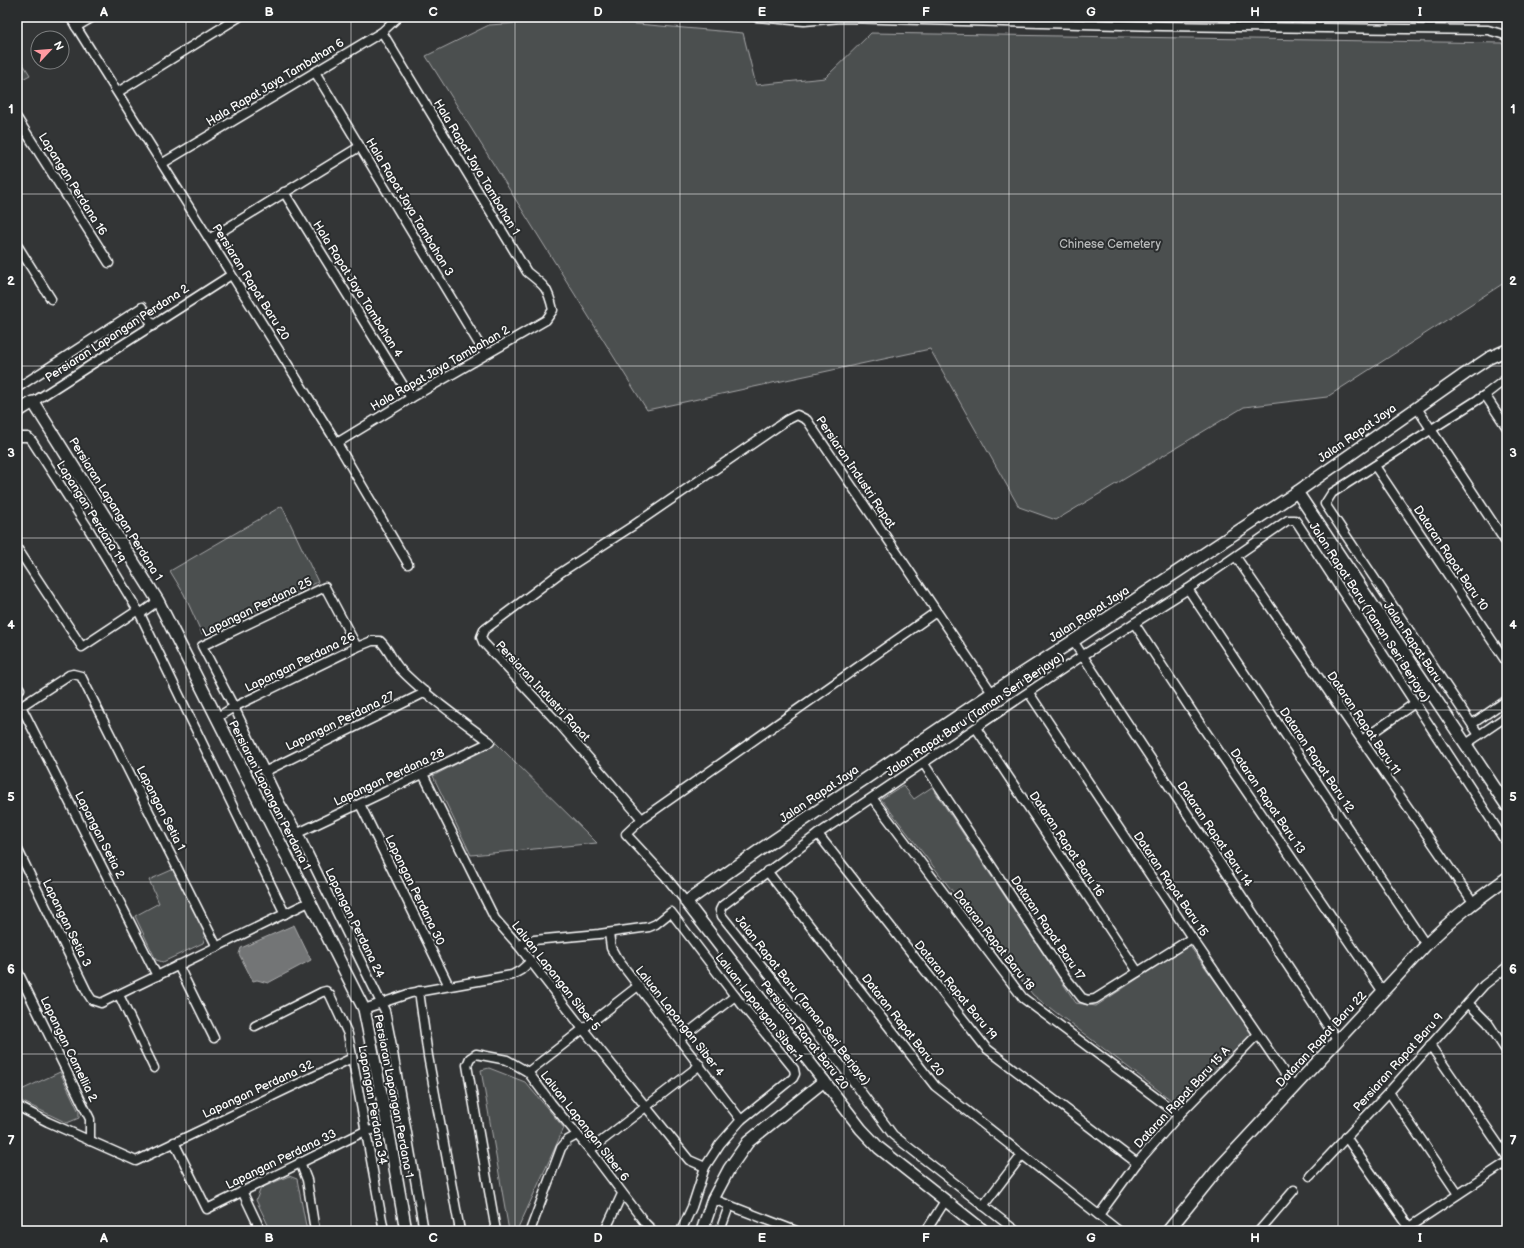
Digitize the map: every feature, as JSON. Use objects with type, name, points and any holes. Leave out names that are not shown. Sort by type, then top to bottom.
[{"type":"street","name":"Persiaran Rapat Baru 20","points":[[70,17],[337,443],[408,564]]},
{"type":"street","points":[[76,27],[93,17]]},
{"type":"street","points":[[118,92],[239,17]]},
{"type":"street","name":"Hala Rapat Jaya Tambahan 6","points":[[162,163],[382,32],[398,17]]},
{"type":"street","points":[[756,17],[804,21],[842,18],[1162,26],[1488,30],[1507,37]]},
{"type":"street","name":"Hala Rapat Jaya Tambahan 1","points":[[382,32],[527,272],[544,285],[550,296],[553,310]]},
{"type":"street","name":"Hala Rapat Jaya Tambahan 3","points":[[315,72],[485,354]]},
{"type":"street","name":"Lapangan Perdana 16","points":[[17,118],[109,263]]},
{"type":"street","points":[[209,239],[359,146]]},
{"type":"street","name":"Hala Rapat Jaya Tambahan 4","points":[[284,192],[412,398]]},
{"type":"street","points":[[17,245],[51,299]]},
{"type":"street","name":"Persiaran Lapangan Perdana 2","points":[[17,412],[232,275]]},
{"type":"street","points":[[17,388],[142,307],[153,326]]},
{"type":"street","name":"Hala Rapat Jaya Tambahan 2","points":[[337,443],[485,354],[546,320],[553,310]]},
{"type":"street","name":"Jalan Rapat Jaya","points":[[686,902],[764,847],[992,693],[1297,492],[1471,370],[1489,358],[1507,350]]},
{"type":"street","points":[[1375,466],[1485,395],[1507,378]]},
{"type":"street","points":[[1485,395],[1507,428]]},
{"type":"street","name":"Persiaran Lapangan Perdana 1","points":[[33,402],[158,602],[364,1009],[388,1128],[406,1231]]},
{"type":"street","points":[[1418,408],[1507,544]]},
{"type":"street","name":"Persiaran Industri Rapat","points":[[642,819],[560,725],[483,642],[481,637],[484,630],[560,572],[632,527],[797,415],[807,420],[992,693]]},
{"type":"street","name":"Lapangan Perdana 19","points":[[17,437],[28,437],[32,440],[139,612],[285,914]]},
{"type":"street","name":"Jalan Rapat Baru","points":[[1375,466],[1332,493],[1325,504],[1478,735]]},
{"type":"street","name":"Dataran Rapat Baru 10","points":[[1375,466],[1507,663]]},
{"type":"street","name":"Jalan Rapat Baru","points":[[1297,492],[1507,806]]},
{"type":"street","name":"Jalan Rapat Baru (Taman Seri Berjaya)","points":[[1016,1231],[893,1134],[841,1065],[722,916],[720,910],[722,906],[818,834],[873,799],[1082,656],[1236,557],[1288,520],[1295,520],[1507,844]]},
{"type":"street","points":[[17,548],[82,647],[158,602]]},
{"type":"street","name":"Dataran Rapat Baru 11","points":[[1236,557],[1473,902]]},
{"type":"street","name":"Lapangan Perdana 25","points":[[202,646],[325,587],[357,647]]},
{"type":"street","name":"Dataran Rapat Baru 12","points":[[1188,589],[1426,945]]},
{"type":"street","points":[[642,819],[936,612]]},
{"type":"street","name":"Dataran Rapat Baru 13","points":[[1134,623],[1197,719],[1383,992]]},
{"type":"street","name":"Lapangan Perdana 26","points":[[216,718],[234,707],[372,641],[380,641],[399,667],[426,692]]},
{"type":"street","name":"Dataran Rapat Baru 14","points":[[1073,641],[1337,1040]]},
{"type":"street","name":"Lapangan Perdana 24","points":[[202,646],[234,707],[264,772],[298,834],[385,1011],[424,1231]]},
{"type":"street","name":"Lapangan Setia 1","points":[[19,707],[73,674],[81,676],[217,946]]},
{"type":"street","name":"Lapangan Perdana 28","points":[[298,834],[490,742],[426,692]]},
{"type":"street","name":"Lapangan Perdana 27","points":[[264,772],[426,692]]},
{"type":"street","name":"Dataran Rapat Baru 15","points":[[1029,693],[1257,1035],[1294,1087]]},
{"type":"street","points":[[1472,724],[1507,700]]},
{"type":"street","points":[[1362,740],[1415,703]]},
{"type":"street","name":"Lapangan Setia 2","points":[[19,707],[157,976]]},
{"type":"street","points":[[1466,744],[1507,716]]},
{"type":"street","name":"Dataran Rapat Baru 16","points":[[976,728],[1138,972]]},
{"type":"street","name":"Dataran Rapat Baru 17","points":[[924,764],[1063,974],[1082,998],[1088,1000],[1095,999],[1192,938]]},
{"type":"street","name":"Laluan Lapangan Siber 5","points":[[423,774],[495,919],[518,945],[688,1160],[705,1167]]},
{"type":"street","name":"Dataran Rapat Baru 18","points":[[873,799],[1023,998],[1179,1115]]},
{"type":"street","name":"Lapangan Perdana 30","points":[[360,804],[449,986]]},
{"type":"street","name":"Persiaran Rapat Baru 20","points":[[642,819],[626,834],[665,876],[686,902],[861,1129],[879,1148],[984,1231]]},
{"type":"street","name":"Dataran Rapat Baru 19","points":[[818,834],[986,1048],[1137,1163]]},
{"type":"street","name":"Lapangan Setia 3","points":[[17,848],[92,1000],[101,1003],[119,995]]},
{"type":"street","name":"Dataran Rapat Baru 20","points":[[767,871],[935,1086],[1119,1231]]},
{"type":"street","name":"Dataran Rapat Baru 22","points":[[1168,1231],[1218,1169],[1446,924],[1473,902],[1507,878]]},
{"type":"street","points":[[154,1068],[119,995],[309,902]]},
{"type":"street","name":"Laluan Lapangan Siber 1","points":[[609,933],[649,927],[656,924],[671,912],[735,996],[794,1069],[795,1074],[793,1078],[741,1120],[720,1144],[705,1167],[692,1207],[681,1231]]},
{"type":"street","points":[[518,945],[534,940],[609,933]]},
{"type":"street","name":"Laluan Lapangan Siber 4","points":[[609,933],[611,948],[616,957],[741,1120]]},
{"type":"street","points":[[364,1009],[419,991],[512,975],[521,970],[530,962]]},
{"type":"street","points":[[178,965],[214,1038]]},
{"type":"street","name":"Persiaran Rapat Baru 9","points":[[1310,1176],[1389,1092],[1484,985],[1507,967]]},
{"type":"street","name":"Lapangan Camellia 2","points":[[17,970],[90,1118],[90,1141]]},
{"type":"street","points":[[528,1072],[638,986]]},
{"type":"street","name":"Lapangan Perdana 34","points":[[255,1026],[322,992],[326,991],[330,995],[348,1034],[384,1231]]},
{"type":"street","points":[[419,991],[428,1056],[460,1231]]},
{"type":"street","points":[[680,1039],[735,996]]},
{"type":"street","points":[[1468,1003],[1488,1023],[1507,1052]]},
{"type":"street","name":"Dataran Rapat Baru 15 A","points":[[1099,1215],[1137,1163],[1179,1115],[1257,1035]]},
{"type":"street","points":[[1430,1045],[1507,1157]]},
{"type":"street","name":"Laluan Lapangan Siber 6","points":[[496,1231],[467,1065],[470,1058],[476,1054],[507,1060],[528,1072],[576,1135],[590,1150],[622,1194],[653,1231]]},
{"type":"street","name":"Lapangan Perdana 32","points":[[90,1141],[136,1161],[352,1058]]},
{"type":"street","points":[[590,1150],[700,1065]]},
{"type":"street","points":[[702,1231],[713,1199],[729,1170],[748,1142],[824,1081]]},
{"type":"street","points":[[1389,1092],[1458,1194]]},
{"type":"street","points":[[17,1106],[90,1141]]},
{"type":"street","name":"Lapangan Perdana 33","points":[[174,1142],[207,1209],[365,1131],[388,1128]]},
{"type":"street","points":[[530,1231],[561,1148],[568,1140],[576,1135]]},
{"type":"street","points":[[1346,1137],[1406,1229],[1507,1162]]},
{"type":"street","points":[[983,1206],[1022,1155]]},
{"type":"street","points":[[300,1162],[307,1180],[315,1231]]},
{"type":"street","points":[[1259,1231],[1294,1190]]},
{"type":"street","points":[[242,1191],[262,1231]]},
{"type":"street","points":[[605,1231],[622,1194]]},
{"type":"street","points":[[713,1199],[796,1231]]},
{"type":"street","points":[[926,1231],[946,1201]]},
{"type":"street","points":[[720,1231],[729,1206]]},
{"type":"green space","name":"Chinese Cemetery","points":[[578,19],[743,33],[756,85],[825,78],[871,33],[1502,43],[1507,51],[1507,281],[1327,397],[1244,407],[1056,520],[1019,507],[930,349],[647,410],[426,56],[489,25]]},
{"type":"green space","points":[[17,54],[30,75],[17,82]]},
{"type":"green space","points":[[282,506],[318,582],[211,632],[202,634],[184,594],[170,571]]},
{"type":"green space","points":[[496,743],[597,843],[471,855],[433,776]]},
{"type":"green space","points":[[903,785],[914,799],[932,787],[1076,1003],[1096,1006],[1189,945],[1253,1034],[1179,1106],[1033,995],[881,799]]},
{"type":"green space","points":[[174,869],[206,934],[203,943],[163,962],[156,960],[135,916],[159,903],[149,880]]},
{"type":"green space","points":[[489,1068],[525,1082],[564,1128],[517,1231],[509,1231],[481,1070]]},
{"type":"green space","points":[[60,1072],[79,1112],[79,1118],[67,1123],[17,1099],[17,1092]]},
{"type":"green space","points":[[289,1176],[297,1179],[307,1231],[271,1231],[256,1200],[261,1188]]},
{"type":"shaded area","points":[[294,925],[311,960],[268,983],[257,980],[253,981],[239,954],[241,948]]}]
